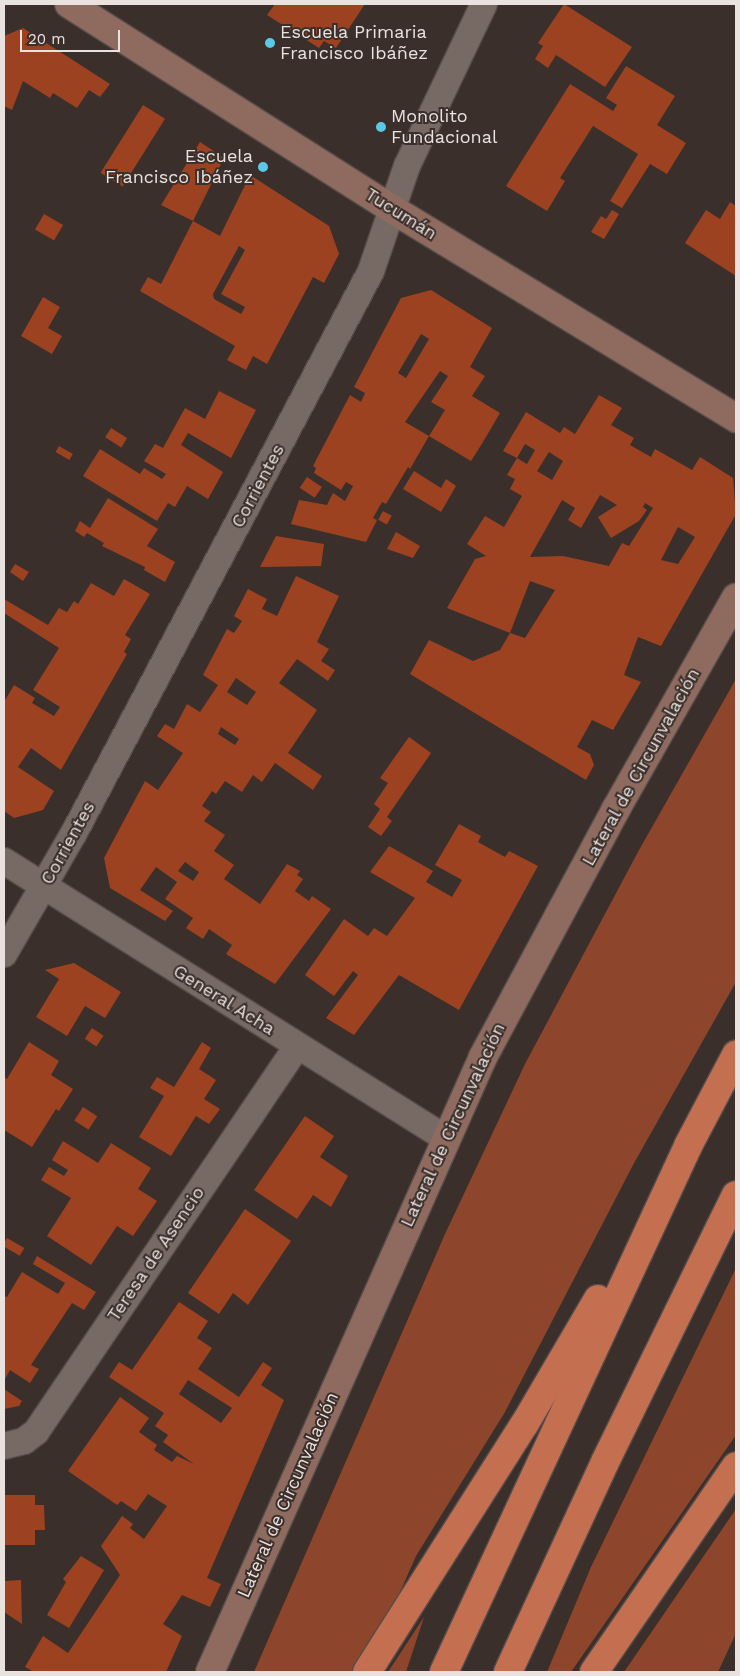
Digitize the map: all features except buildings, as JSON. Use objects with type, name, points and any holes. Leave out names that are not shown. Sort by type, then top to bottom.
[{"type":"highway","points":[[367,1672],[524,1425],[689,1144],[736,1055]]},
{"type":"highway","points":[[444,1672],[689,1144]]},
{"type":"highway","points":[[508,1672],[613,1445],[736,1195]]},
{"type":"highway","points":[[594,1672],[736,1466]]},
{"type":"street","name":"Tucumán","points":[[70,4],[392,209],[736,418]]},
{"type":"street","name":"Corrientes","points":[[4,954],[43,887],[371,271],[407,166],[484,4]]},
{"type":"street","name":"Lateral de Circunvalación","points":[[210,1672],[445,1138],[509,1005],[736,598]]},
{"type":"street","name":"General Acha","points":[[4,861],[445,1138]]},
{"type":"street","name":"Teresa de Asencio","points":[[4,1446],[24,1441],[36,1432],[297,1046]]},
{"type":"shaded area","points":[[736,679],[736,982],[633,1165],[505,1412],[416,1556],[393,1608],[352,1672],[254,1672],[445,1234],[525,1064],[639,850]]},
{"type":"shaded area","points":[[736,1268],[736,1435],[571,1672],[547,1672],[591,1567]]},
{"type":"shaded area","points":[[736,1509],[736,1633],[718,1672],[624,1672]]},
{"type":"shaded area","points":[[424,1617],[406,1672],[388,1672]]},
{"type":"place","name":"Escuela Primaria Francisco Ibáñez","points":[[270,43]]},
{"type":"place","name":"Monolito Fundacional","points":[[381,127]]},
{"type":"place","name":"Escuela Francisco Ibáñez","points":[[263,167]]}]
